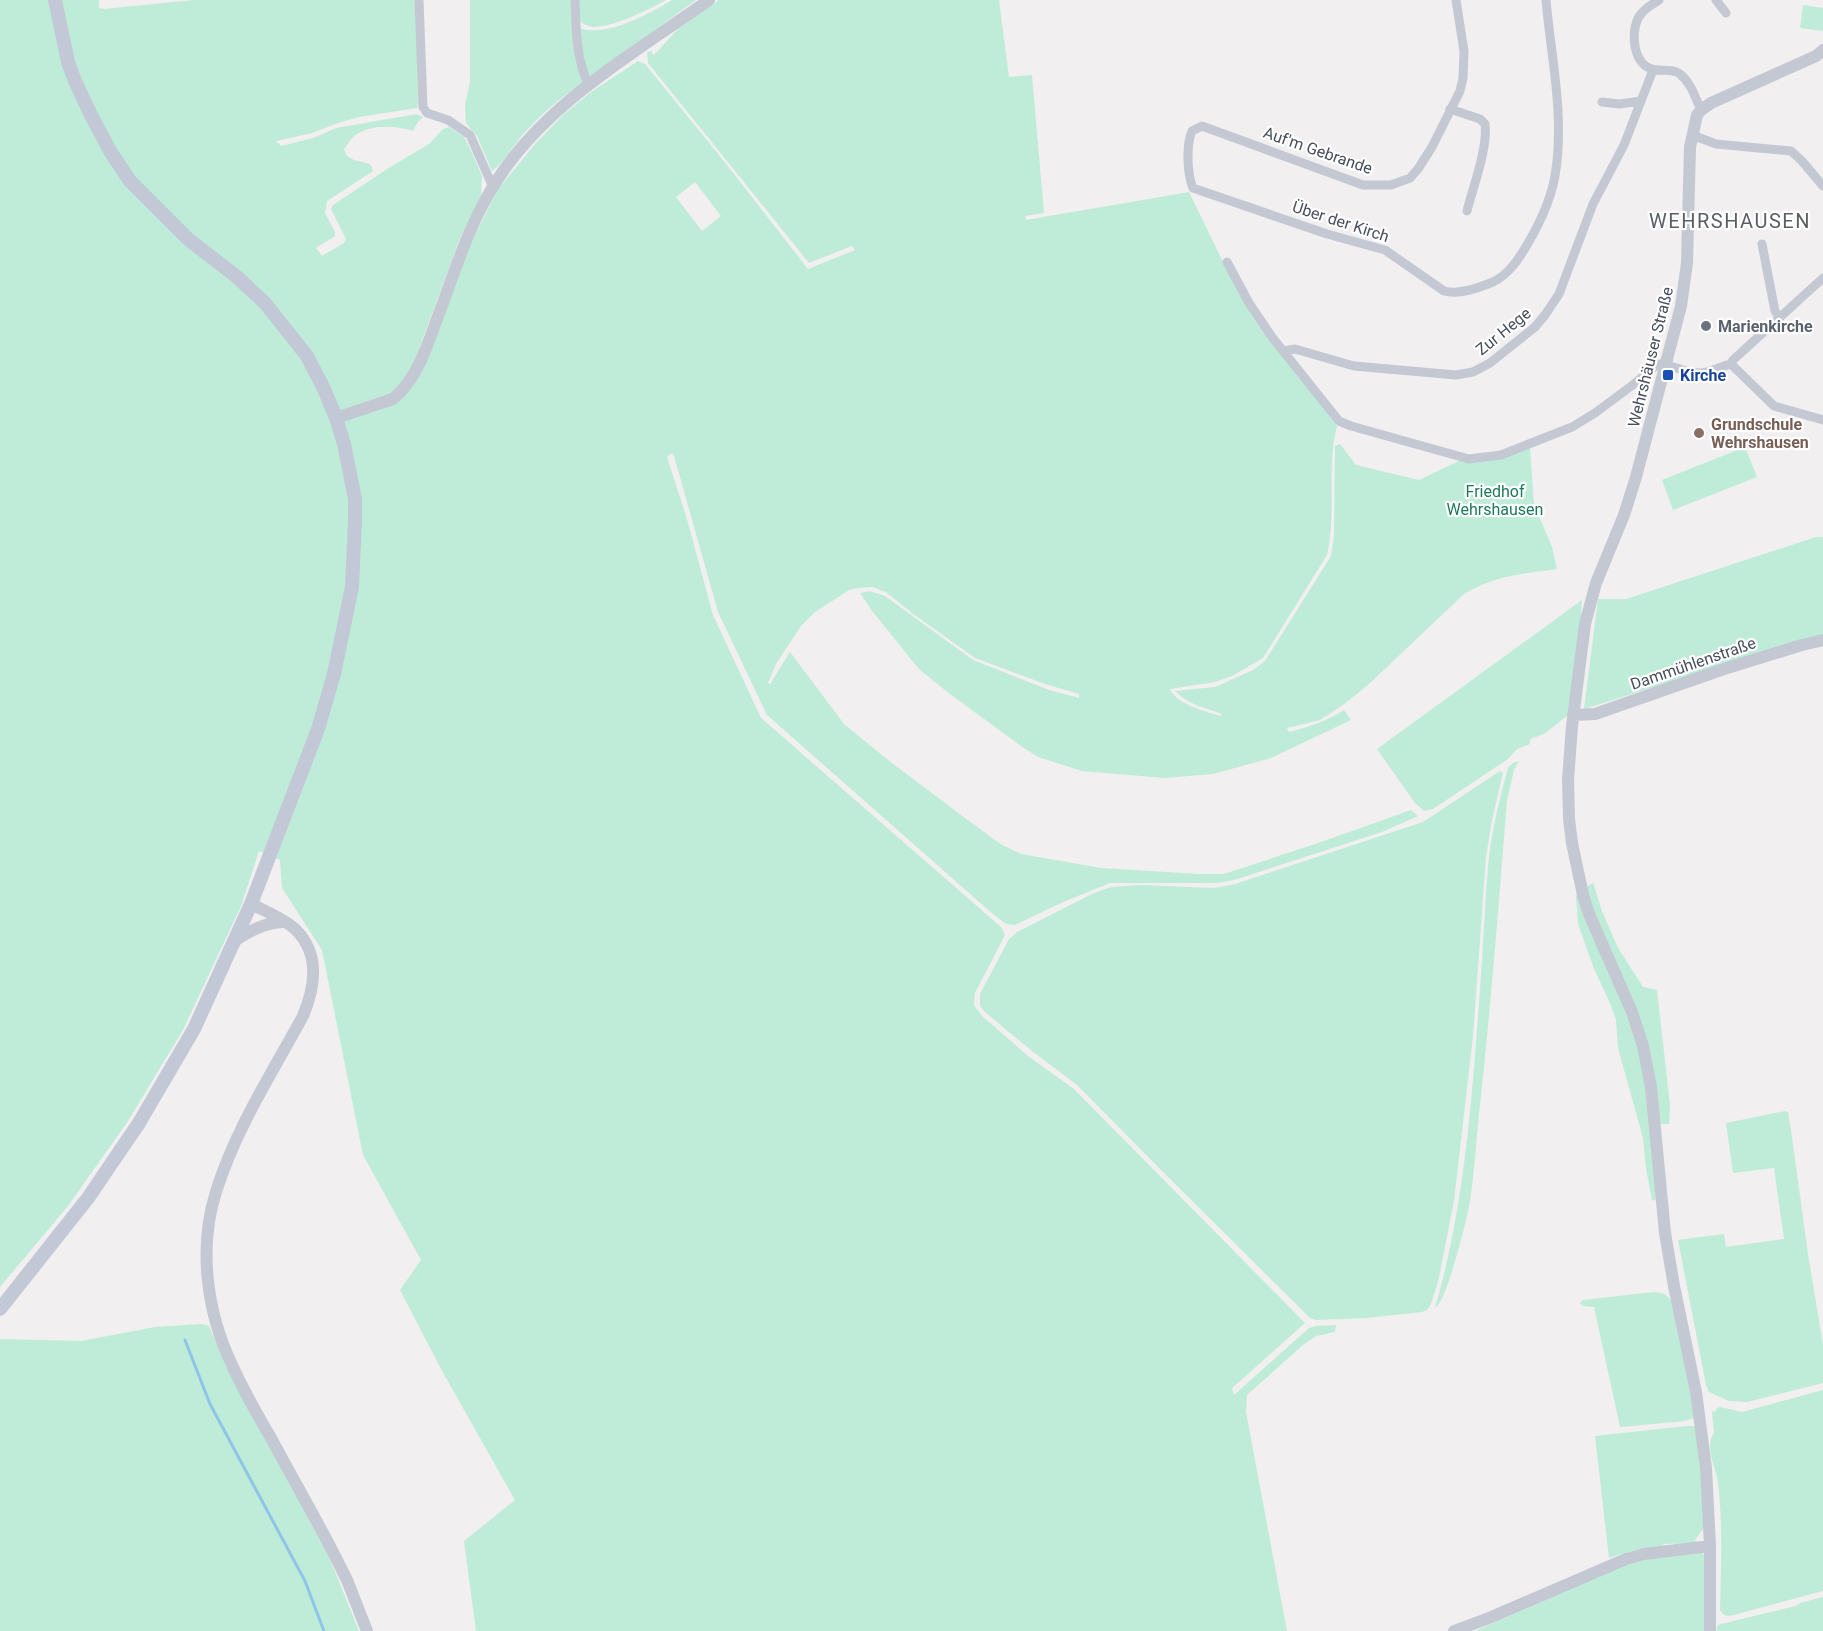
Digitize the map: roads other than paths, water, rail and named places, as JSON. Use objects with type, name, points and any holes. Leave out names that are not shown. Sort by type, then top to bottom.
[{"type":"main road","points":[[0,1309],[88,1197],[139,1123],[194,1029],[250,904],[318,729],[337,664],[352,586],[355,522],[354,499],[344,444],[324,389],[307,356],[264,303],[237,277],[188,239],[130,181],[110,150],[75,81],[68,62],[55,0]]},
{"type":"street","points":[[419,0],[423,107],[427,113],[448,120],[470,135],[493,187]]},
{"type":"street","points":[[575,0],[579,53],[589,86]]},
{"type":"street","points":[[336,418],[393,399],[401,393],[425,351],[479,211],[528,138],[556,111],[709,0]]},
{"type":"street","name":"Auf'm Gebrande","points":[[1192,188],[1189,181],[1190,134],[1196,128],[1208,127],[1363,185],[1391,185],[1410,178],[1432,147],[1460,90],[1465,68],[1456,0]]},
{"type":"street","name":"Über der Kirch","points":[[1192,188],[1327,234],[1385,250],[1444,291],[1464,291],[1497,280],[1518,260],[1532,238],[1556,171],[1557,93],[1546,0]]},
{"type":"street","points":[[1659,0],[1640,14],[1635,33],[1636,49],[1646,67],[1653,70],[1670,70],[1681,75],[1695,95],[1701,110],[1725,96],[1821,54]]},
{"type":"street","points":[[1716,0],[1726,12]]},
{"type":"street","name":"Zur Hege","points":[[1284,351],[1295,349],[1354,366],[1456,375],[1473,372],[1490,363],[1541,321],[1559,294],[1593,204],[1616,164],[1653,70]]},
{"type":"street","points":[[1602,102],[1619,104],[1641,101]]},
{"type":"street","points":[[1450,109],[1480,119],[1486,128],[1480,163],[1467,211]]},
{"type":"street","name":"Wehrshäuser Straße","points":[[1701,110],[1692,135],[1689,162],[1685,283],[1681,306],[1636,477],[1624,515],[1594,589],[1581,651],[1568,790],[1569,819],[1581,888],[1589,914],[1632,1011],[1651,1087],[1665,1233],[1701,1422],[1706,1468],[1710,1546],[1710,1631]]},
{"type":"street","points":[[1692,135],[1716,144],[1791,151],[1823,186]]},
{"type":"street","points":[[1762,244],[1775,311],[1780,318]]},
{"type":"street","points":[[1227,262],[1249,303],[1340,421],[1469,459],[1501,455],[1572,427],[1595,413],[1658,364],[1700,373],[1731,364],[1823,278]]},
{"type":"street","points":[[1731,364],[1774,406],[1823,420]]},
{"type":"street","name":"Dammühlenstraße","points":[[1574,715],[1595,714],[1735,666],[1823,640]]},
{"type":"street","points":[[250,904],[285,922],[302,938],[314,967],[312,989],[303,1016],[246,1120],[224,1168],[210,1219],[207,1276],[216,1323],[231,1364],[332,1550],[347,1580],[366,1631]]},
{"type":"street","points":[[233,942],[253,929],[270,923],[285,922]]},
{"type":"street","points":[[1454,1631],[1626,1559],[1644,1554],[1710,1546]]},
{"type":"waterway","points":[[185,1340],[210,1404],[305,1581],[324,1631]]},
{"type":"place","name":"Marienkirche","points":[[1706,326]]},
{"type":"place","name":"Kirche","points":[[1668,375]]},
{"type":"place","name":"Grundschule Wehrshausen","points":[[1699,433]]},
{"type":"district","name":"WEHRSHAUSEN","points":[[1730,221]]},
{"type":"park label","name":"Friedhof Wehrshausen","points":[[1495,500]]}]
